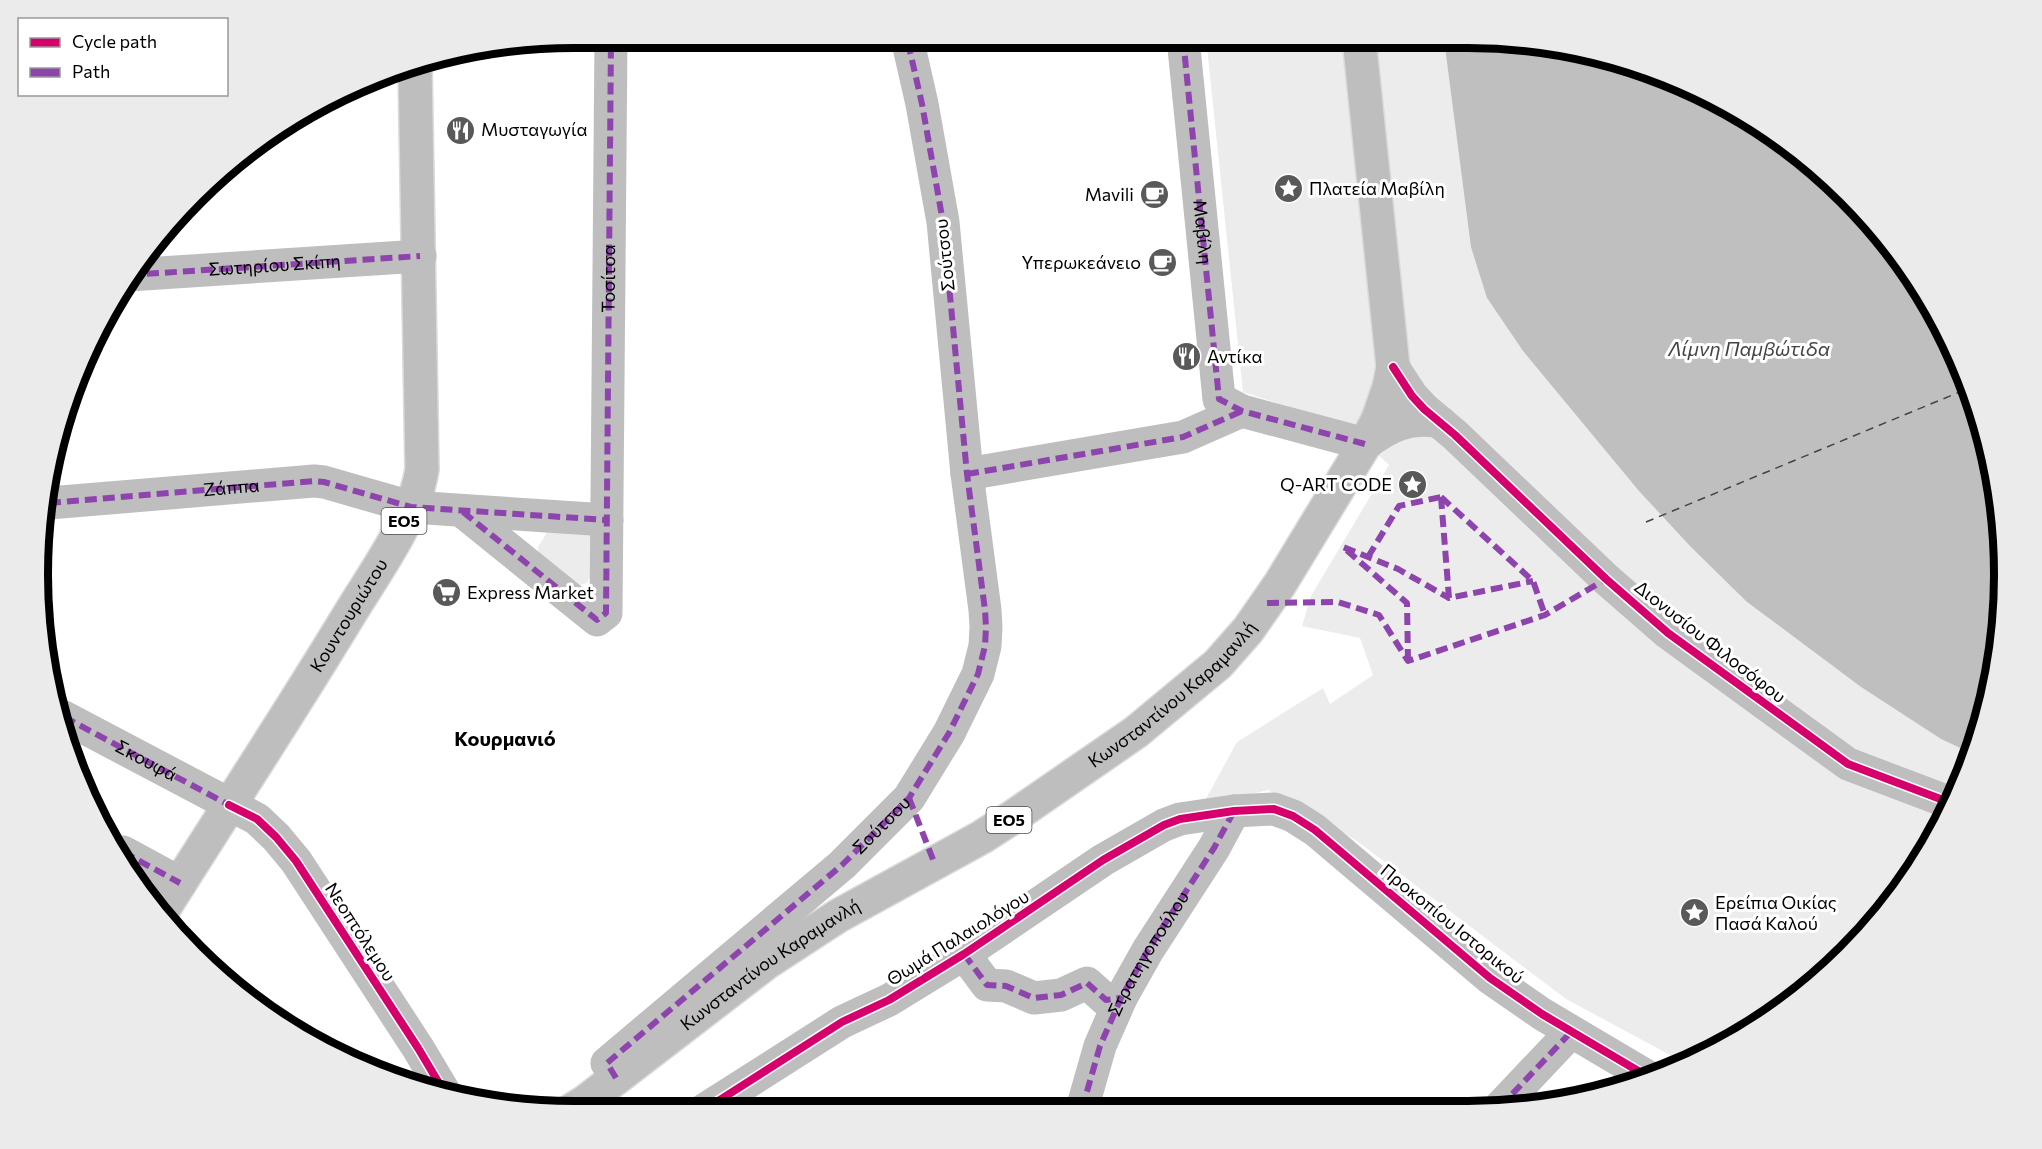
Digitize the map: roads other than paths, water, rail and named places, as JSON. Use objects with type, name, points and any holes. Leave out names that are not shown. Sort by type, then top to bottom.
[{"type":"street","name":"Τοσίτσα","points":[[463,512],[597,620],[606,613],[611,48]]},
{"type":"street","name":"Σούτσου","points":[[616,1078],[607,1063],[842,866],[909,798],[949,733],[978,674],[985,646],[986,627],[967,474],[942,222],[922,104],[909,48]]},
{"type":"street","name":"Μαβίλη","points":[[1185,48],[1219,399],[1242,411]]},
{"type":"street","name":"Κωνσταντίνου Καραμανλή","points":[[584,1101],[766,963],[838,916],[982,837],[1136,732],[1218,664],[1248,630],[1315,529],[1365,444],[1378,419],[1393,367],[1360,48]]},
{"type":"street","name":"Κουντουριώτου","points":[[166,906],[377,570],[411,507],[420,482],[422,469],[420,256],[415,73]]},
{"type":"street","name":"Σωτηρίου Σκίπη","points":[[143,274],[420,256]]},
{"type":"street","name":"Διονυσίου Φιλοσόφου","points":[[1393,367],[1412,396],[1424,409],[1447,428],[1606,579],[1668,633],[1848,764],[1943,800]]},
{"type":"street","points":[[967,474],[1184,437],[1242,411],[1365,444],[1380,433],[1403,423],[1425,419],[1447,428]]},
{"type":"street","name":"Ζάππα","points":[[53,503],[300,481],[324,482],[411,507]]},
{"type":"street","points":[[411,507],[607,520]]},
{"type":"street","name":"Σκουφά","points":[[69,719],[229,805]]},
{"type":"street","name":"Νεοπτόλεμου","points":[[229,805],[257,819],[296,861],[439,1083]]},
{"type":"street","name":"Προκοπίου Ιστορικού","points":[[1234,811],[1274,809],[1303,822],[1330,841],[1490,978],[1570,1032],[1640,1072]]},
{"type":"street","name":"Θωμά Παλαιολόγου","points":[[718,1101],[842,1022],[889,1000],[964,954],[1103,860],[1158,828],[1180,819],[1234,811]]},
{"type":"street","name":"Στρατηγοπούλου","points":[[1085,1101],[1100,1046],[1121,998],[1148,950],[1214,848],[1234,811]]},
{"type":"street","points":[[130,856],[180,883]]},
{"type":"street","points":[[964,954],[987,985],[1006,986],[1034,998],[1060,995],[1087,983],[1106,1000],[1121,998]]},
{"type":"street","points":[[1507,1099],[1570,1032]]},
{"type":"water","name":"Λίμνη Παμβώτιδα","points":[[1445,48],[1502,49],[1570,58],[1637,76],[1669,88],[1700,102],[1760,137],[1788,157],[1840,202],[1885,254],[1905,282],[1940,342],[1966,405],[1984,472],[1993,540],[1993,609],[1984,677],[1964,750],[1941,739],[1861,687],[1747,602],[1691,547],[1639,491],[1523,351],[1487,298],[1471,247]]},
{"type":"place","name":"Μυσταγωγία","points":[[460,130]]},
{"type":"place","name":"Πλατεία Μαβίλη","points":[[1288,189]]},
{"type":"place","name":"Mavili","points":[[1155,195]]},
{"type":"place","name":"Υπερωκεάνειο","points":[[1162,263]]},
{"type":"place","name":"Αντίκα","points":[[1186,357]]},
{"type":"place","name":"Q-ART CODE","points":[[1413,485]]},
{"type":"place","name":"Express Market","points":[[446,593]]},
{"type":"place","name":"Ερείπια Οικίας Πασά Καλού","points":[[1694,913]]},
{"type":"district","name":"Κουρμανιό","points":[[505,739]]}]
